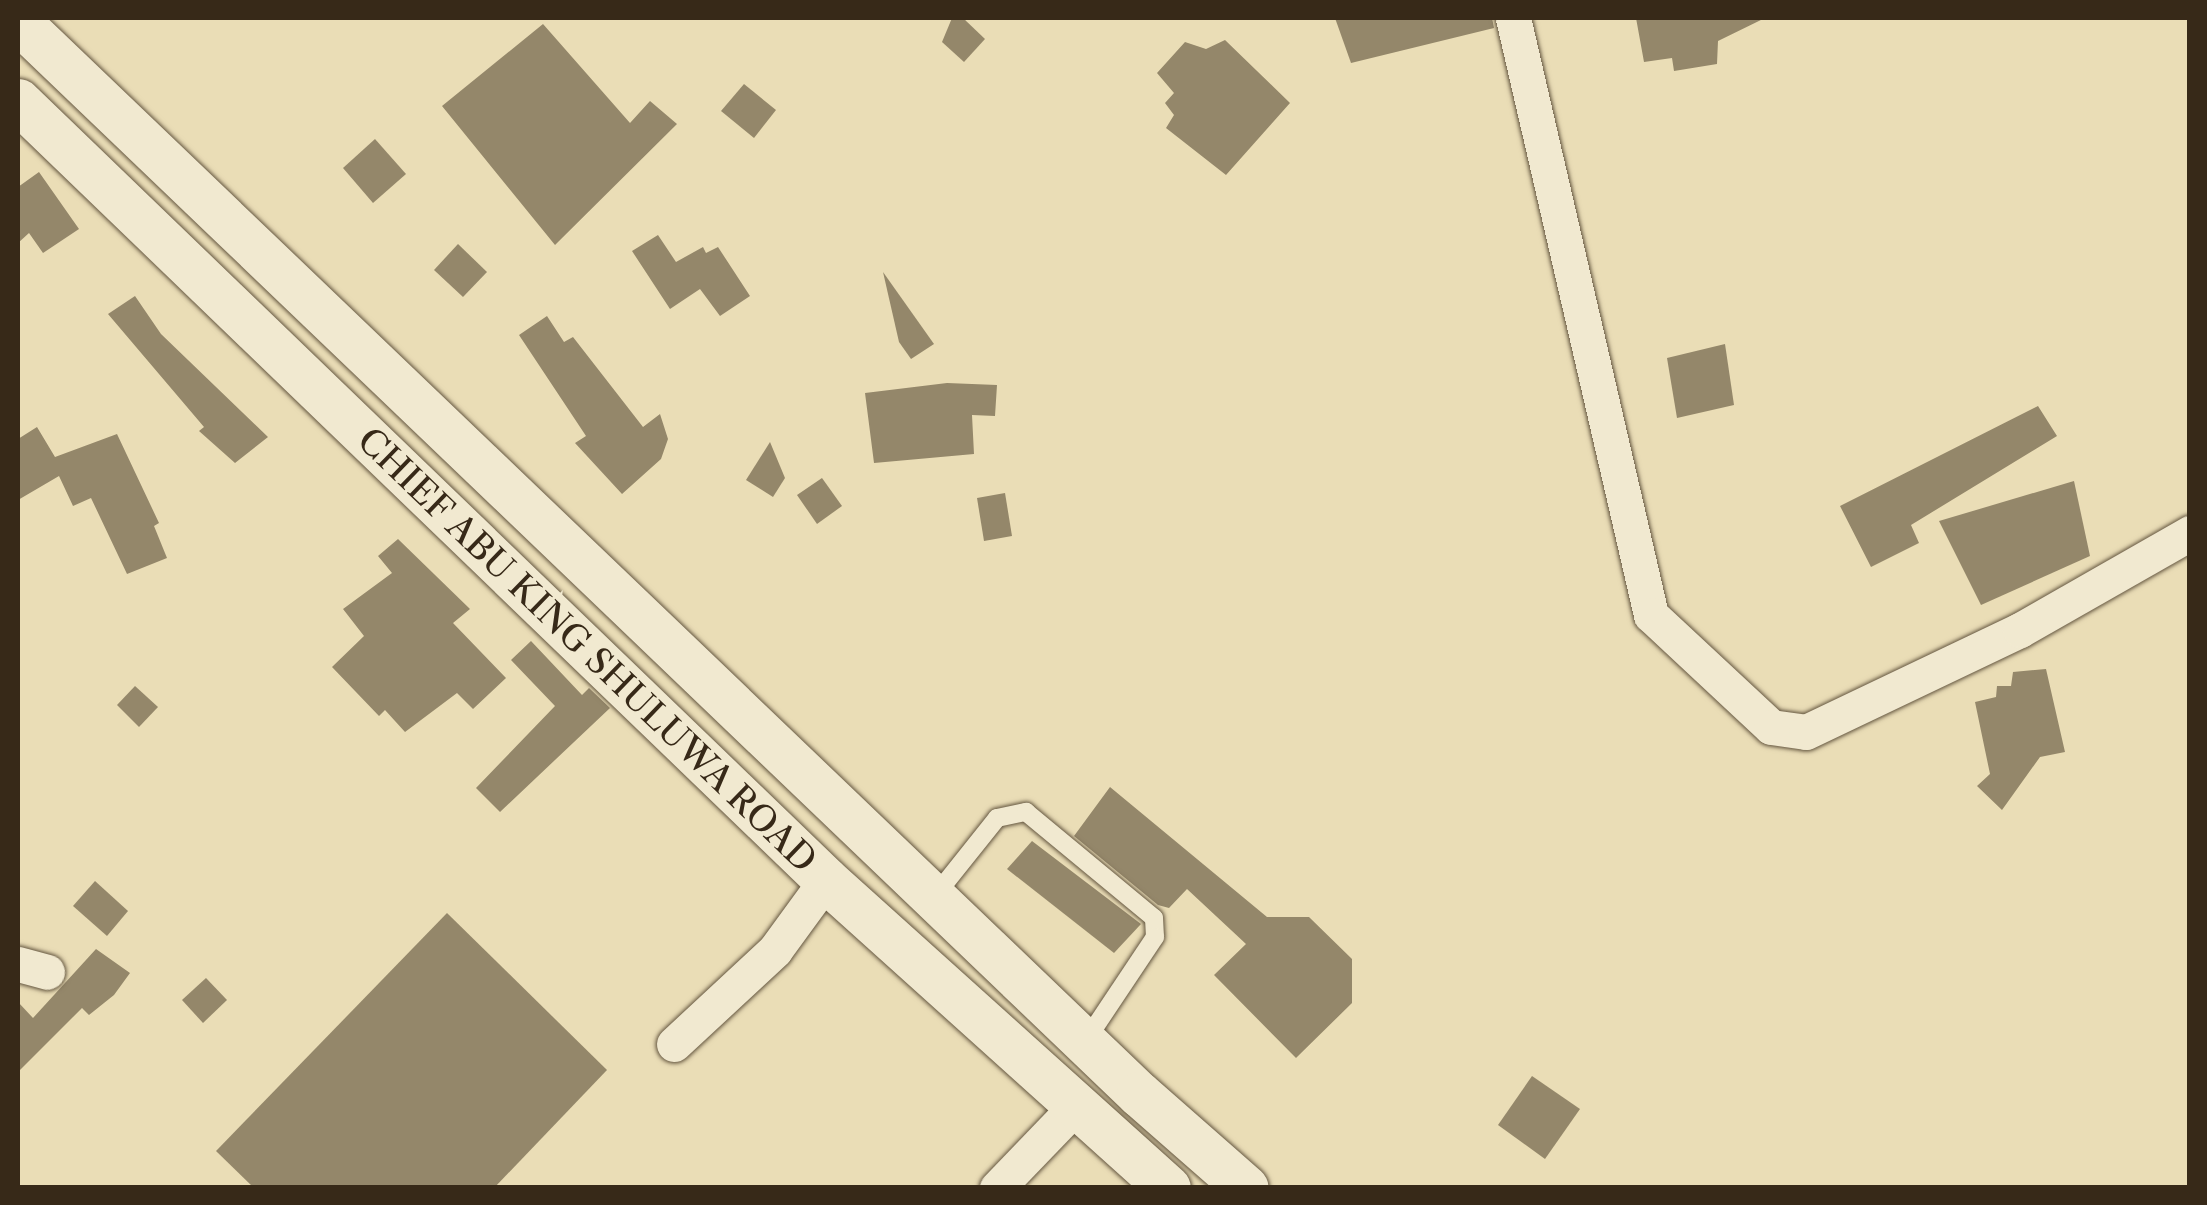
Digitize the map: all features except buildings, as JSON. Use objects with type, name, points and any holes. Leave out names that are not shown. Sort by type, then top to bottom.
[{"type":"street","points":[[1513,18],[1651,615],[1771,727],[1806,732],[2020,630],[2190,533]]},
{"type":"street","points":[[18,21],[1085,1042],[1246,1188]]},
{"type":"street","name":"CHIEF ABU KING SHULUWA ROAD","points":[[18,101],[826,880],[1168,1188]]},
{"type":"street","points":[[324,397],[369,357]]},
{"type":"street","points":[[674,1044],[775,950],[826,880]]},
{"type":"street","points":[[997,1188],[1076,1106]]},
{"type":"lane","points":[[934,897],[997,818],[1012,810],[1026,812],[1154,918],[1155,937],[1085,1042]]}]
